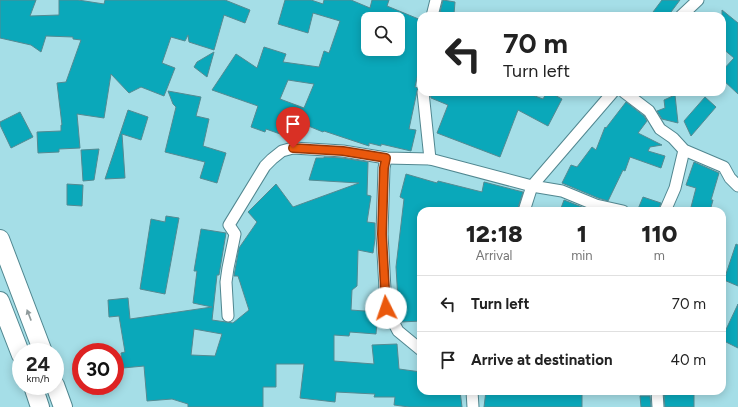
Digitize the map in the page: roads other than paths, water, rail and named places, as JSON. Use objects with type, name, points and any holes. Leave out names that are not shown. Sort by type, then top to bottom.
[{"type":"main road","points":[[0,239],[40,343]]},
{"type":"main road","points":[[0,301],[16,343]]},
{"type":"main road","points":[[36,395],[40,407]]},
{"type":"main road","points":[[59,395],[63,407]]},
{"type":"street","points":[[433,12],[436,0]]},
{"type":"street","points":[[685,12],[698,0]]},
{"type":"street","points":[[423,96],[430,159]]},
{"type":"street","points":[[525,207],[532,186],[610,96]]},
{"type":"street","points":[[629,96],[649,111],[660,129],[684,150],[724,167],[730,178],[738,186]]},
{"type":"street","points":[[228,316],[226,282],[235,234],[229,225],[265,166],[282,151],[293,148],[343,151],[386,158],[430,159],[532,186],[562,192],[605,207]]},
{"type":"street","points":[[668,207],[675,188],[684,150]]},
{"type":"street","points":[[386,158],[384,168],[382,234],[386,308],[398,331],[417,347]]},
{"type":"street","points":[[472,395],[473,407]]},
{"type":"street","points":[[657,395],[658,407]]}]
